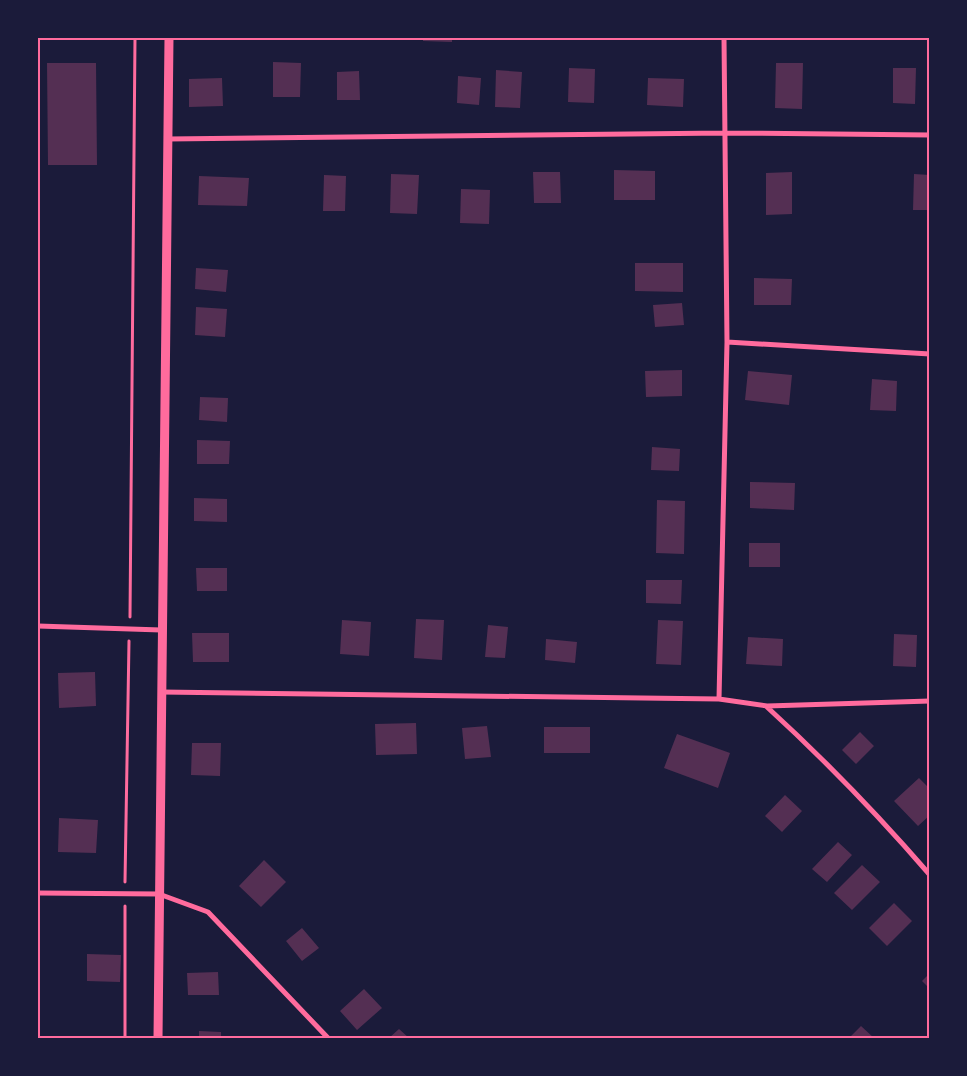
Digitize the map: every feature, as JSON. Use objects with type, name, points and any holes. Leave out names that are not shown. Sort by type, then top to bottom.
[{"type":"street","points":[[158,1038],[169,38]]},
{"type":"street","points":[[719,700],[727,342],[724,38]]},
{"type":"street","points":[[168,139],[726,132],[930,135]]},
{"type":"street","points":[[727,342],[930,354]]},
{"type":"street","points":[[38,626],[162,630]]},
{"type":"street","points":[[161,692],[719,700],[767,706],[930,702]]},
{"type":"street","points":[[767,706],[882,820],[930,876]]},
{"type":"street","points":[[38,893],[159,894],[208,912],[328,1038]]},
{"type":"path","points":[[125,1038],[125,894],[130,629],[136,38]]},
{"type":"building","points":[[423,38],[452,38],[452,42],[423,41]]},
{"type":"building","points":[[273,62],[301,63],[300,97],[273,97]]},
{"type":"building","points":[[47,63],[96,63],[97,165],[48,165]]},
{"type":"building","points":[[776,63],[803,63],[802,109],[775,108]]},
{"type":"building","points":[[569,68],[595,69],[594,103],[568,102]]},
{"type":"building","points":[[893,68],[916,68],[915,104],[893,103]]},
{"type":"building","points":[[496,70],[522,72],[520,108],[495,107]]},
{"type":"building","points":[[359,71],[360,100],[337,100],[337,72]]},
{"type":"building","points":[[458,76],[481,78],[479,105],[457,103]]},
{"type":"building","points":[[222,78],[223,106],[189,107],[189,79]]},
{"type":"building","points":[[648,78],[684,79],[683,107],[647,105]]},
{"type":"building","points":[[614,170],[655,171],[655,200],[614,200]]},
{"type":"building","points":[[533,172],[560,172],[561,203],[534,203]]},
{"type":"building","points":[[792,172],[792,214],[766,215],[766,173]]},
{"type":"building","points":[[391,174],[419,175],[417,214],[390,213]]},
{"type":"building","points":[[914,174],[930,175],[930,210],[913,210]]},
{"type":"building","points":[[324,175],[346,176],[345,211],[323,211]]},
{"type":"building","points":[[199,176],[249,178],[247,206],[198,205]]},
{"type":"building","points":[[461,189],[490,190],[489,224],[460,223]]},
{"type":"building","points":[[635,263],[683,263],[683,292],[635,291]]},
{"type":"building","points":[[196,268],[228,270],[226,292],[195,289]]},
{"type":"building","points":[[754,278],[792,279],[791,305],[754,305]]},
{"type":"building","points":[[682,303],[684,325],[655,327],[653,305]]},
{"type":"building","points":[[196,307],[227,309],[225,337],[195,335]]},
{"type":"building","points":[[682,370],[682,396],[646,397],[645,371]]},
{"type":"building","points":[[748,371],[792,375],[789,405],[745,400]]},
{"type":"building","points":[[872,379],[897,381],[896,411],[870,410]]},
{"type":"building","points":[[200,397],[228,398],[227,422],[199,420]]},
{"type":"building","points":[[197,440],[230,441],[229,464],[197,464]]},
{"type":"building","points":[[652,447],[680,449],[679,471],[651,470]]},
{"type":"building","points":[[750,482],[795,483],[794,510],[750,508]]},
{"type":"building","points":[[194,498],[227,499],[227,522],[194,521]]},
{"type":"building","points":[[657,500],[685,501],[684,554],[656,553]]},
{"type":"building","points":[[749,543],[780,543],[780,567],[749,567]]},
{"type":"building","points":[[196,568],[227,568],[227,591],[197,591]]},
{"type":"building","points":[[646,580],[682,580],[681,604],[646,603]]},
{"type":"building","points":[[416,619],[444,620],[442,660],[414,658]]},
{"type":"building","points":[[342,620],[371,622],[369,656],[340,654]]},
{"type":"building","points":[[658,620],[683,621],[681,665],[656,664]]},
{"type":"building","points":[[488,625],[508,627],[505,658],[485,657]]},
{"type":"building","points":[[192,633],[229,633],[229,662],[193,662]]},
{"type":"building","points":[[894,634],[917,635],[916,667],[893,666]]},
{"type":"building","points":[[748,637],[783,639],[782,666],[746,664]]},
{"type":"building","points":[[546,639],[577,642],[575,663],[545,660]]},
{"type":"building","points":[[95,672],[96,706],[59,708],[58,673]]},
{"type":"building","points":[[416,723],[417,754],[376,755],[375,724]]},
{"type":"building","points":[[487,726],[491,757],[465,759],[462,728]]},
{"type":"building","points":[[544,727],[590,727],[590,753],[544,753]]},
{"type":"building","points":[[860,732],[874,746],[856,764],[842,750]]},
{"type":"building","points":[[677,734],[730,753],[718,788],[664,768]]},
{"type":"building","points":[[192,743],[221,743],[220,776],[191,775]]},
{"type":"building","points":[[919,778],[930,789],[930,815],[918,826],[894,801]]},
{"type":"building","points":[[785,795],[802,811],[782,832],[765,816]]},
{"type":"building","points":[[59,818],[98,820],[96,853],[58,852]]},
{"type":"building","points":[[838,842],[852,855],[827,882],[812,869]]},
{"type":"building","points":[[264,860],[286,882],[261,907],[239,886]]},
{"type":"building","points":[[862,865],[880,882],[852,910],[834,893]]},
{"type":"building","points":[[894,903],[912,921],[887,946],[869,928]]},
{"type":"building","points":[[302,928],[319,948],[302,961],[286,941]]},
{"type":"building","points":[[87,954],[121,955],[120,982],[87,981]]},
{"type":"building","points":[[218,972],[219,995],[188,995],[187,973]]},
{"type":"building","points":[[930,973],[930,989],[922,981]]},
{"type":"building","points":[[364,989],[382,1008],[357,1030],[340,1011]]},
{"type":"building","points":[[861,1026],[874,1038],[849,1038]]},
{"type":"building","points":[[399,1029],[409,1038],[389,1038]]},
{"type":"building","points":[[199,1031],[221,1032],[221,1038],[199,1038]]}]
